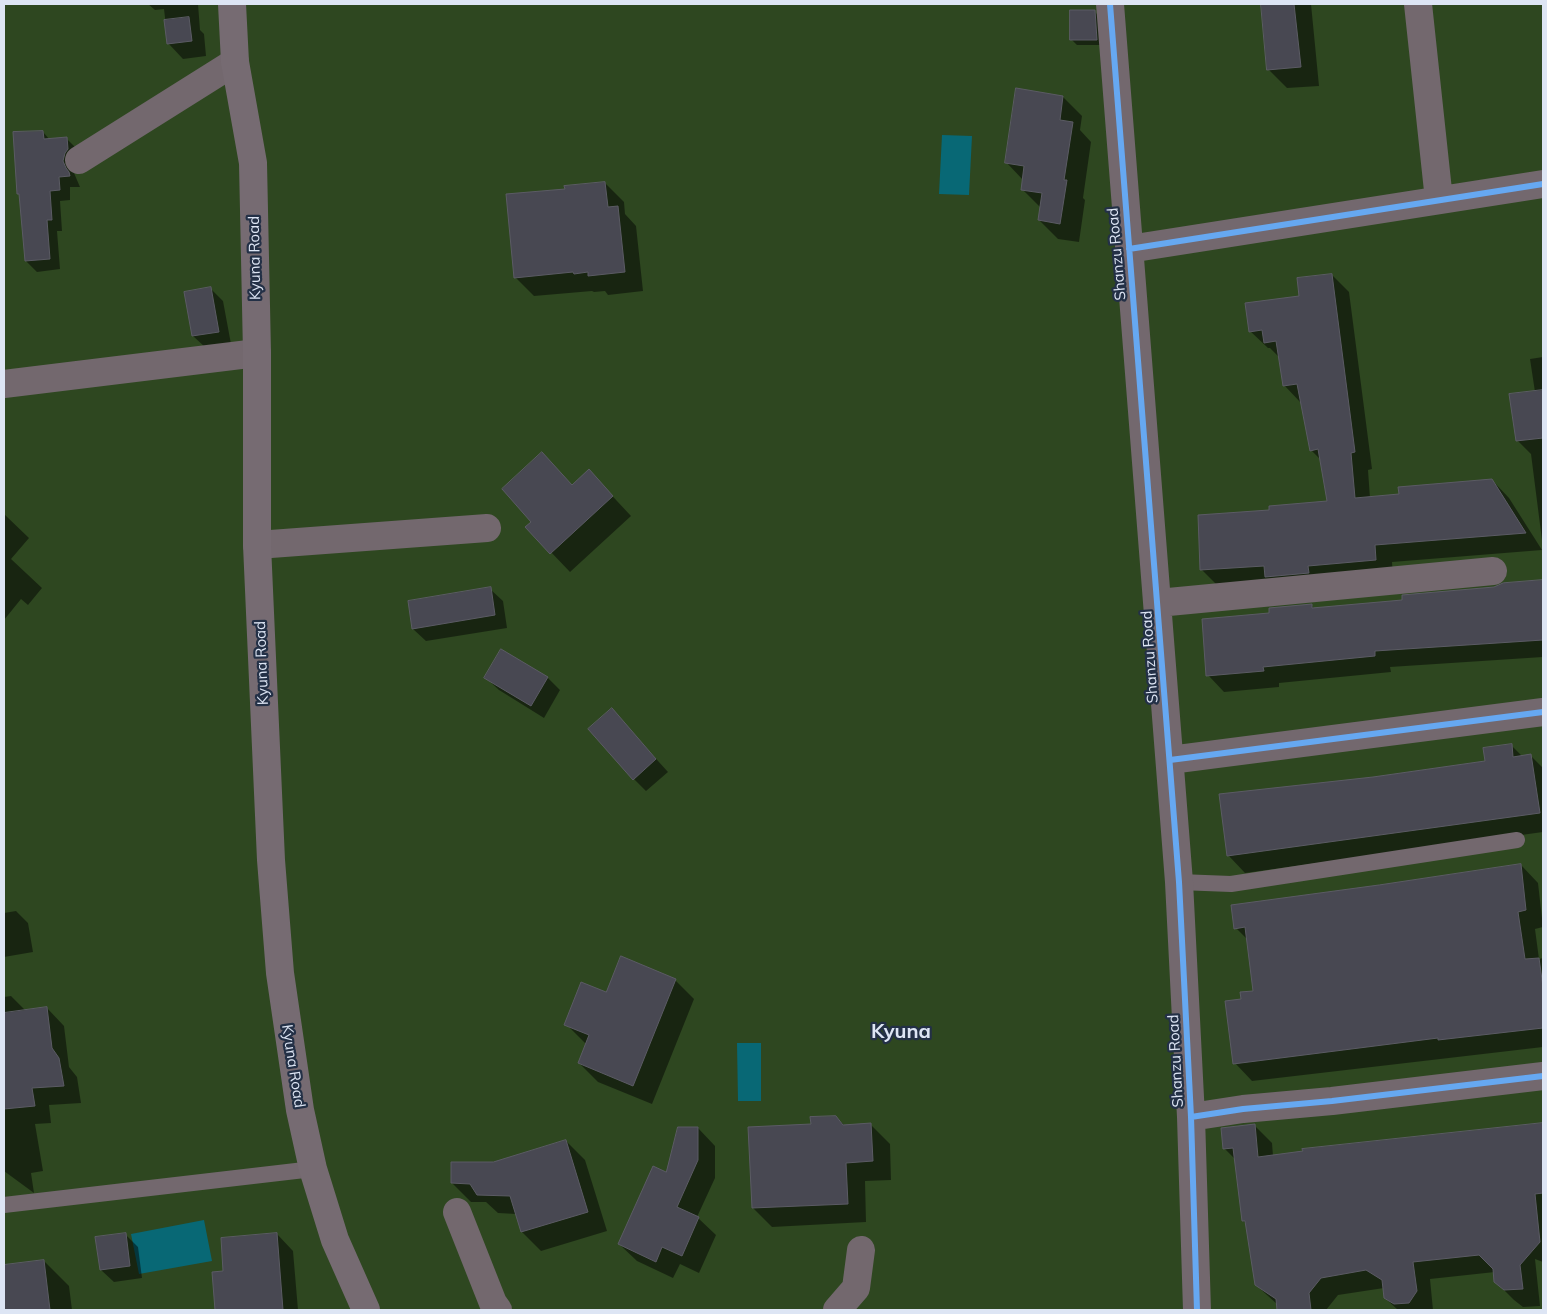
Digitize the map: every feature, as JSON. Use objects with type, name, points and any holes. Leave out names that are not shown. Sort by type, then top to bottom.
[{"type":"main road","name":"Kyuna Road","points":[[232,4],[235,62],[253,163],[257,353],[257,545],[271,860],[280,973],[300,1110],[313,1169],[335,1240],[366,1310]]},
{"type":"street","name":"Shanzu Road","points":[[1110,4],[1179,882],[1191,1117],[1197,1310]]},
{"type":"street","points":[[1418,4],[1439,200]]},
{"type":"street","points":[[79,160],[235,62]]},
{"type":"street","points":[[1129,249],[1543,184]]},
{"type":"street","points":[[4,384],[257,353]]},
{"type":"street","points":[[257,545],[487,528]]},
{"type":"street","points":[[1158,603],[1493,571]]},
{"type":"street","points":[[1170,760],[1543,712]]},
{"type":"street","points":[[1191,1117],[1243,1109],[1332,1101],[1543,1076]]},
{"type":"street","points":[[457,1212],[493,1303],[498,1310]]},
{"type":"street","points":[[837,1310],[856,1288],[861,1250]]},
{"type":"lane","points":[[1179,882],[1231,884],[1517,840]]},
{"type":"lane","points":[[4,1205],[313,1169]]},
{"type":"green space","points":[[4,4],[1543,4],[1543,1310],[4,1310]]},
{"type":"water","points":[[942,135],[972,136],[969,195],[939,194]]},
{"type":"water","points":[[737,1043],[761,1043],[761,1101],[738,1101]]},
{"type":"water","points":[[204,1220],[212,1261],[139,1274],[131,1234]]},
{"type":"building","points":[[1261,4],[1294,4],[1301,67],[1267,70]]},
{"type":"building","points":[[1070,10],[1095,10],[1097,40],[1070,40]]},
{"type":"building","points":[[189,17],[192,41],[167,44],[164,20]]},
{"type":"building","points":[[1016,88],[1063,96],[1060,120],[1073,122],[1064,180],[1067,180],[1060,224],[1038,220],[1042,193],[1021,190],[1024,166],[1005,163]]},
{"type":"building","points":[[43,131],[44,139],[67,137],[68,149],[63,161],[70,176],[59,177],[60,190],[50,191],[52,220],[47,220],[50,259],[25,261],[19,194],[17,194],[13,132]]},
{"type":"building","points":[[605,182],[608,207],[618,206],[625,272],[588,276],[588,272],[574,274],[573,272],[514,278],[506,194],[565,189],[564,186]]},
{"type":"building","points":[[1332,274],[1355,452],[1351,453],[1355,498],[1399,494],[1398,487],[1492,479],[1526,533],[1375,545],[1376,560],[1308,566],[1309,573],[1265,577],[1264,566],[1200,570],[1198,515],[1269,510],[1269,506],[1327,501],[1318,449],[1310,451],[1297,384],[1283,386],[1276,341],[1264,343],[1262,330],[1249,332],[1245,303],[1299,296],[1297,278]]},
{"type":"building","points":[[211,287],[219,332],[192,336],[184,292]]},
{"type":"building","points":[[1543,390],[1543,438],[1516,441],[1509,394]]},
{"type":"building","points":[[542,452],[572,485],[589,469],[613,496],[550,554],[525,527],[531,522],[502,489]]},
{"type":"building","points":[[1543,580],[1543,640],[1375,651],[1375,656],[1263,667],[1264,671],[1206,676],[1202,619],[1269,613],[1269,608],[1312,604],[1312,608],[1402,600],[1402,595],[1494,587],[1503,583]]},
{"type":"building","points":[[491,587],[495,615],[412,629],[408,601]]},
{"type":"building","points":[[501,649],[548,677],[531,706],[484,678]]},
{"type":"building","points":[[612,708],[656,759],[633,780],[588,729]]},
{"type":"building","points":[[1512,744],[1513,757],[1531,754],[1540,813],[1227,856],[1219,794],[1373,777],[1485,761],[1483,748]]},
{"type":"building","points":[[1521,864],[1526,910],[1518,912],[1525,959],[1539,958],[1543,987],[1543,1028],[1438,1040],[1438,1038],[1233,1064],[1225,1001],[1241,999],[1240,992],[1253,991],[1245,927],[1234,929],[1231,905]]},
{"type":"building","points":[[621,956],[676,979],[633,1086],[578,1063],[589,1035],[564,1025],[581,982],[606,992]]},
{"type":"building","points":[[47,1007],[52,1048],[59,1058],[64,1086],[32,1088],[35,1106],[4,1109],[4,1013]]},
{"type":"building","points":[[836,1116],[843,1125],[871,1123],[873,1161],[846,1163],[848,1204],[752,1208],[748,1127],[811,1124],[810,1117]]},
{"type":"building","points":[[1543,1123],[1543,1193],[1535,1194],[1540,1242],[1520,1265],[1523,1289],[1504,1290],[1494,1282],[1493,1269],[1479,1255],[1413,1262],[1417,1291],[1409,1303],[1394,1304],[1384,1298],[1382,1280],[1366,1270],[1321,1278],[1309,1293],[1311,1310],[1277,1310],[1276,1299],[1255,1285],[1245,1221],[1242,1221],[1233,1148],[1223,1149],[1221,1128],[1255,1124],[1258,1157],[1303,1151],[1302,1149]]},
{"type":"building","points":[[678,1127],[698,1127],[698,1160],[677,1207],[699,1217],[682,1256],[662,1247],[656,1262],[618,1244],[653,1166],[666,1172]]},
{"type":"building","points":[[566,1140],[588,1212],[521,1232],[510,1196],[477,1195],[470,1184],[451,1183],[451,1162],[493,1162]]},
{"type":"building","points":[[126,1233],[130,1266],[100,1270],[95,1237]]},
{"type":"building","points":[[277,1233],[283,1310],[215,1310],[212,1272],[223,1271],[221,1238]]},
{"type":"building","points":[[44,1260],[50,1310],[4,1310],[4,1265]]},
{"type":"cycle path","points":[[1110,4],[1179,882],[1191,1117],[1197,1310]]},
{"type":"cycle path","points":[[1129,249],[1543,184]]},
{"type":"cycle path","points":[[1170,760],[1543,712]]},
{"type":"cycle path","points":[[1191,1117],[1243,1109],[1332,1101],[1543,1076]]},
{"type":"district","name":"Kyuna","points":[[901,1032]]}]
